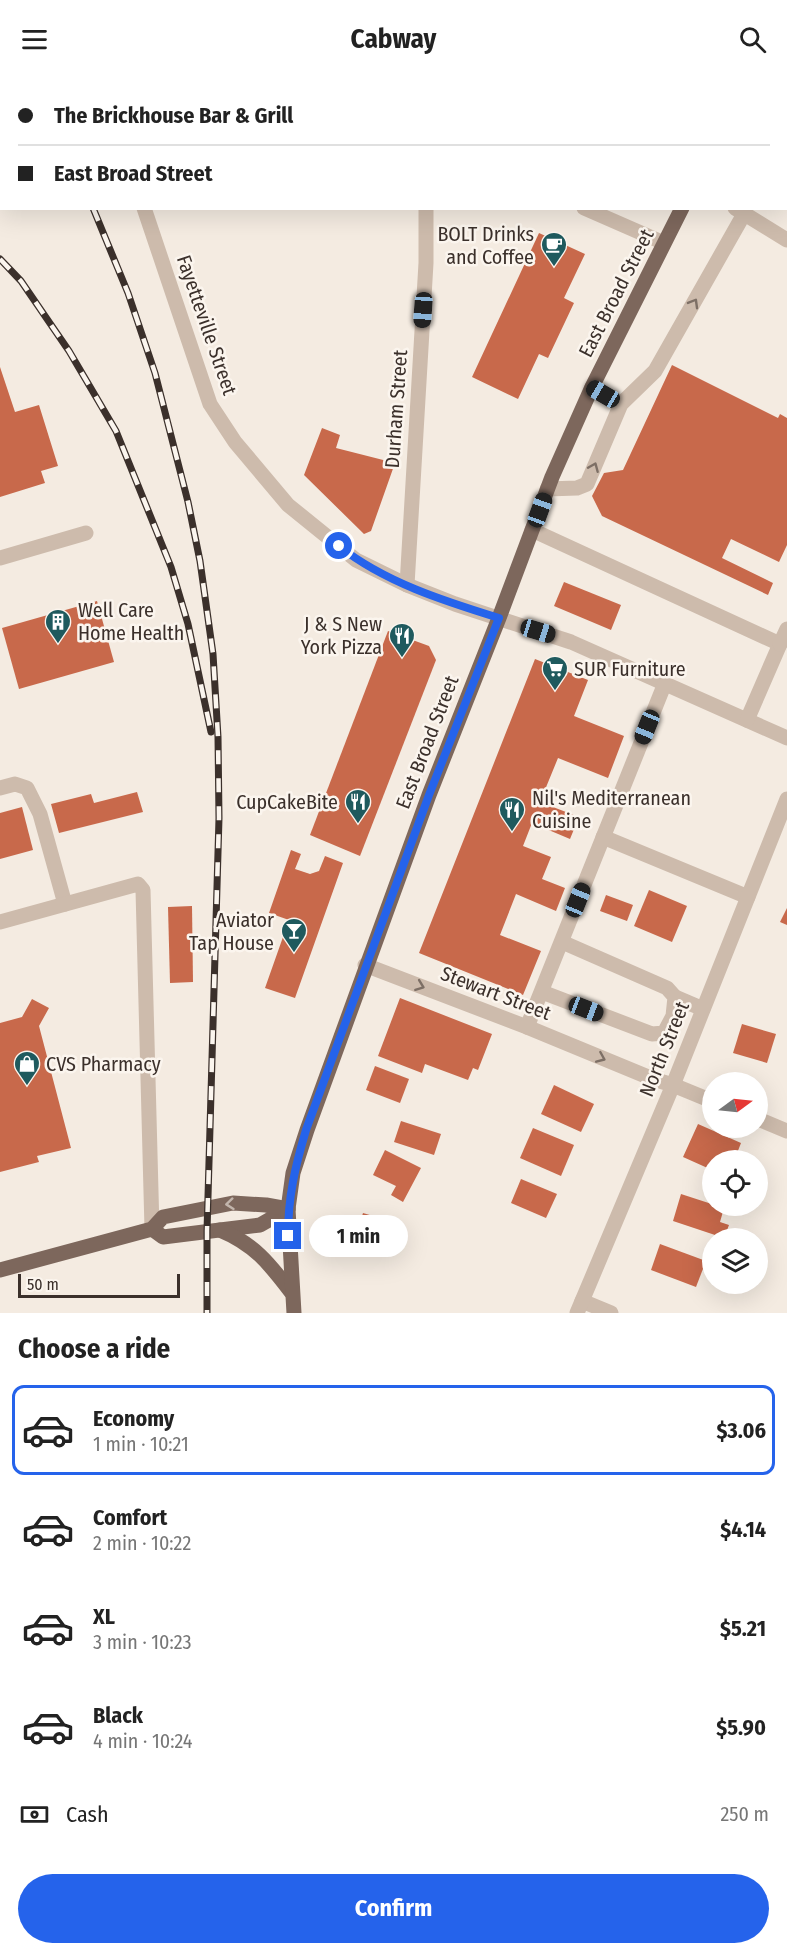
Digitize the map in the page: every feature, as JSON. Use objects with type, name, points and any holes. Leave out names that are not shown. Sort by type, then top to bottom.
[{"type":"main road","name":"East Broad Street","points":[[294,1313],[288,1209],[293,1173],[306,1130],[429,795],[547,489],[592,387],[681,210]]},
{"type":"main road","points":[[0,1270],[152,1229],[163,1216],[233,1203],[288,1209]]},
{"type":"main road","points":[[152,1229],[163,1237],[260,1225],[288,1209]]},
{"type":"main road","points":[[220,1230],[254,1248],[268,1261],[291,1292]]},
{"type":"street","name":"Fayetteville Street","points":[[145,210],[210,404],[235,442],[288,505],[356,560],[407,585],[455,604],[571,642],[787,738]]},
{"type":"street","name":"Durham Street","points":[[407,585],[426,271],[426,210]]},
{"type":"street","points":[[593,210],[616,215],[664,243]]},
{"type":"street","points":[[547,489],[577,488],[587,484],[621,404],[655,371],[740,211],[787,240]]},
{"type":"street","points":[[592,387],[621,404]]},
{"type":"street","points":[[532,531],[780,644]]},
{"type":"street","points":[[0,558],[86,533]]},
{"type":"street","points":[[747,720],[787,629]]},
{"type":"street","points":[[527,1027],[665,683]]},
{"type":"street","points":[[0,788],[15,784],[27,788],[39,814],[65,904]]},
{"type":"street","name":"North Street","points":[[580,1307],[673,1084],[787,799]]},
{"type":"street","points":[[603,837],[748,897]]},
{"type":"street","points":[[0,922],[138,884],[143,890],[152,1229]]},
{"type":"street","points":[[562,942],[667,988],[675,996],[703,1008]]},
{"type":"street","name":"Stewart Street","points":[[366,965],[527,1027],[653,1080],[673,1084],[702,1097]]},
{"type":"street","points":[[542,992],[652,1034],[664,1033],[673,1016],[675,996]]},
{"type":"street","points":[[768,1123],[787,1131]]},
{"type":"street","points":[[580,1307],[611,1313]]},
{"type":"building","points":[[539,233],[585,254],[564,298],[574,303],[548,358],[539,354],[518,399],[472,377]]},
{"type":"building","points":[[672,365],[778,418],[780,414],[787,418],[787,545],[779,562],[731,539],[722,558],[773,583],[768,595],[602,516],[592,496],[604,473],[623,470]]},
{"type":"building","points":[[0,367],[15,412],[39,405],[58,466],[41,471],[45,483],[0,497]]},
{"type":"building","points":[[322,428],[340,435],[336,448],[395,463],[371,531],[364,534],[304,475]]},
{"type":"building","points":[[564,582],[621,605],[611,630],[554,606]]},
{"type":"building","name":"Well Care Home Health","points":[[97,601],[114,662],[19,689],[2,628]]},
{"type":"building","points":[[388,631],[429,646],[436,660],[360,856],[310,835]]},
{"type":"building","points":[[535,659],[588,680],[574,716],[624,736],[608,778],[558,758],[540,802],[579,817],[570,839],[532,823],[523,846],[551,857],[542,879],[565,888],[556,911],[516,894],[500,935],[541,951],[523,995],[419,953]]},
{"type":"building","points":[[137,792],[143,812],[59,833],[51,804],[91,794],[94,803]]},
{"type":"building","points":[[22,807],[33,850],[0,859],[0,813]]},
{"type":"building","name":"Aviator Tap House","points":[[291,850],[301,854],[295,869],[310,874],[319,871],[325,856],[343,863],[295,998],[265,988],[289,920],[269,913]]},
{"type":"building","points":[[649,890],[687,906],[672,942],[634,926]]},
{"type":"building","points":[[606,895],[633,905],[627,921],[600,911]]},
{"type":"building","points":[[192,906],[193,982],[170,983],[168,907]]},
{"type":"building","points":[[787,908],[787,925],[780,922]]},
{"type":"building","points":[[400,998],[492,1034],[478,1070],[473,1068],[468,1080],[425,1064],[422,1073],[378,1056]]},
{"type":"building","name":"CVS Pharmacy","points":[[32,999],[49,1008],[39,1026],[71,1148],[37,1156],[39,1162],[0,1172],[0,1023],[22,1017]]},
{"type":"building","points":[[742,1024],[776,1034],[767,1063],[733,1053]]},
{"type":"building","points":[[375,1066],[409,1079],[400,1103],[366,1090]]},
{"type":"building","points":[[554,1085],[594,1104],[581,1132],[541,1114]]},
{"type":"building","points":[[401,1121],[441,1134],[434,1155],[394,1142]]},
{"type":"building","points":[[698,1124],[702,1126],[702,1138],[730,1138],[741,1143],[738,1150],[702,1150],[702,1166],[683,1157]]},
{"type":"building","points":[[533,1128],[574,1145],[561,1176],[520,1158]]},
{"type":"building","points":[[385,1150],[421,1168],[403,1202],[391,1195],[396,1186],[373,1175]]},
{"type":"building","points":[[521,1179],[557,1194],[546,1218],[511,1203]]},
{"type":"building","points":[[681,1194],[702,1201],[702,1216],[722,1216],[720,1222],[729,1225],[728,1228],[702,1228],[702,1231],[673,1221]]},
{"type":"building","points":[[363,1213],[403,1225],[394,1255],[354,1242]]},
{"type":"building","points":[[660,1244],[702,1260],[702,1271],[696,1287],[651,1270]]},
{"type":"railway","points":[[94,210],[128,293],[155,373],[188,502],[200,561],[213,654],[218,737],[219,818],[207,1231],[207,1313]]},
{"type":"railway","points":[[0,259],[21,281],[69,351],[116,431],[171,567],[188,624],[211,732]]},
{"type":"place","name":"BOLT Drinks and Coffee","points":[[554,268]]},
{"type":"place","name":"Well Care Home Health","points":[[58,645]]},
{"type":"place","name":"J & S New York Pizza","points":[[402,659]]},
{"type":"place","name":"SUR Furniture","points":[[555,692]]},
{"type":"place","name":"CupCakeBite","points":[[358,825]]},
{"type":"place","name":"Nil's Mediterranean Cuisine","points":[[512,833]]},
{"type":"place","name":"Aviator Tap House","points":[[294,954]]},
{"type":"place","name":"CVS Pharmacy","points":[[27,1087]]},
{"type":"route","points":[[288,1236],[288,1209],[293,1173],[306,1130],[429,795],[499,618],[407,585],[356,560],[339,546]]}]
